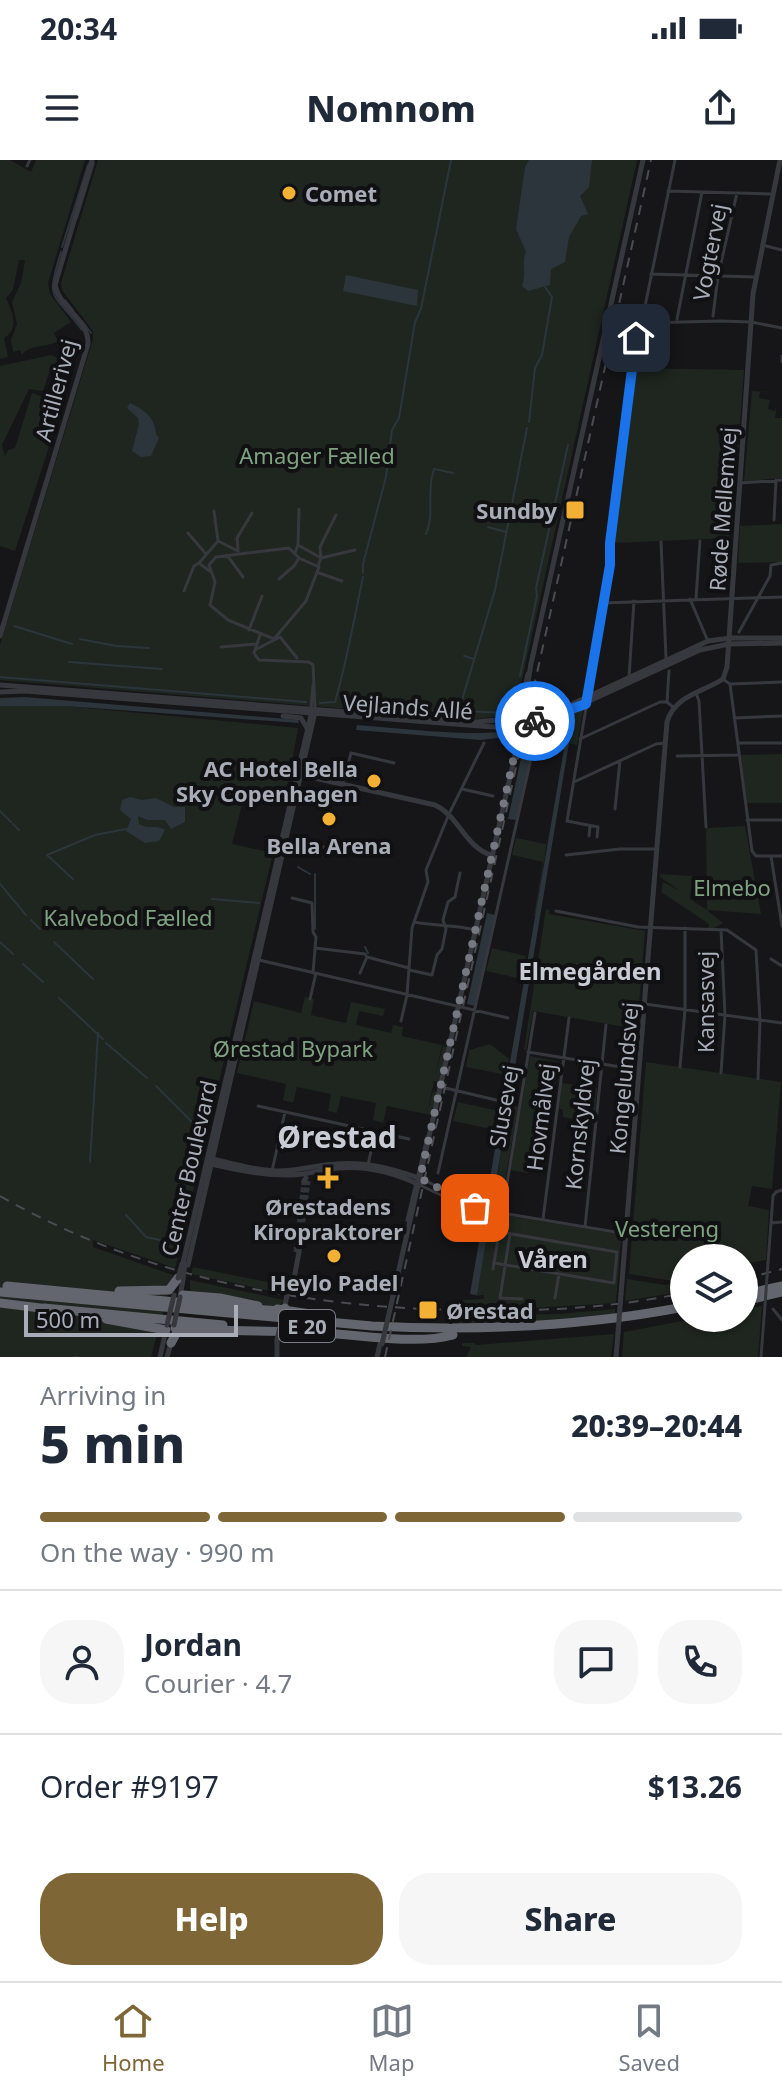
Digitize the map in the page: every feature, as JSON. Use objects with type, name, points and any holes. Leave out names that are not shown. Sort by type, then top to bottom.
[{"type":"highway","points":[[0,1295],[48,1289],[181,1291]]},
{"type":"highway","points":[[48,1289],[242,1308],[280,1311],[285,1308]]},
{"type":"highway","points":[[153,1291],[171,1289],[294,1312],[424,1328]]},
{"type":"highway","points":[[758,1301],[781,1289]]},
{"type":"highway","points":[[758,1292],[781,1289]]},
{"type":"highway","points":[[0,1295],[44,1308],[158,1331],[191,1329],[414,1338],[453,1335]]},
{"type":"highway","name":"E 20","points":[[0,1295],[424,1328],[533,1327],[670,1309]]},
{"type":"highway","name":"E 20","points":[[0,1295],[369,1331],[453,1335],[594,1328],[670,1315]]},
{"type":"highway","points":[[44,1308],[281,1334]]},
{"type":"highway","points":[[170,1330],[191,1329]]},
{"type":"street","points":[[27,166],[30,160]]},
{"type":"street","name":"Artillerivej","points":[[0,636],[88,344],[85,328],[59,297],[55,285],[92,160]]},
{"type":"street","points":[[378,1357],[420,1182],[643,160]]},
{"type":"street","points":[[675,160],[642,318],[645,323],[751,322],[782,328]]},
{"type":"street","name":"Røde Mellemvej","points":[[723,679],[730,641],[755,277],[780,160]]},
{"type":"street","points":[[668,191],[772,194]]},
{"type":"street","points":[[677,319],[702,192]]},
{"type":"street","name":"Vogtervej","points":[[713,316],[718,276],[737,193]]},
{"type":"street","points":[[761,245],[782,250]]},
{"type":"street","points":[[651,274],[755,277]]},
{"type":"street","points":[[597,837],[598,827],[567,821],[603,603],[636,338]]},
{"type":"street","points":[[774,520],[776,480]]},
{"type":"street","points":[[740,483],[782,480]]},
{"type":"street","points":[[295,553],[299,509]]},
{"type":"street","points":[[184,591],[194,566],[218,541],[214,511]]},
{"type":"street","points":[[238,552],[237,538],[252,513]]},
{"type":"street","points":[[318,566],[299,558],[289,548],[216,557],[209,565],[215,588],[209,602],[228,620],[274,639],[306,601],[318,572],[320,547],[336,515]]},
{"type":"street","points":[[188,533],[207,554]]},
{"type":"street","points":[[218,541],[238,552]]},
{"type":"street","points":[[696,598],[700,541]]},
{"type":"street","points":[[661,542],[666,660]]},
{"type":"street","points":[[298,545],[321,558],[355,550]]},
{"type":"street","points":[[227,555],[243,577]]},
{"type":"street","points":[[279,579],[299,558]]},
{"type":"street","points":[[199,563],[211,572]]},
{"type":"street","points":[[739,632],[770,576],[772,563],[782,563]]},
{"type":"street","points":[[318,572],[342,581]]},
{"type":"street","points":[[249,630],[262,596]]},
{"type":"street","points":[[603,603],[782,597]]},
{"type":"street","points":[[690,599],[708,641]]},
{"type":"street","points":[[629,677],[634,601]]},
{"type":"street","points":[[255,650],[260,634]]},
{"type":"street","points":[[255,650],[280,637],[297,658]]},
{"type":"street","name":"Vejlands Allé","points":[[0,683],[489,727],[561,714],[629,677],[708,641],[782,641]]},
{"type":"street","name":"Vejlands Allé","points":[[0,692],[35,692],[255,710],[520,723],[586,700],[691,654],[730,641]]},
{"type":"street","points":[[221,647],[257,644]]},
{"type":"street","name":"Vejlands Allé","points":[[255,650],[259,660],[309,662],[313,665],[313,712]]},
{"type":"street","points":[[667,702],[669,671]]},
{"type":"street","points":[[580,739],[660,702],[667,702],[673,707],[723,679],[730,684],[782,682]]},
{"type":"street","points":[[730,684],[752,851],[756,856],[782,856]]},
{"type":"street","points":[[696,693],[706,827]]},
{"type":"street","name":"Kongelundsvej","points":[[616,1357],[665,743],[667,722],[673,707]]},
{"type":"street","name":"Vejlands Allé","points":[[255,710],[299,717],[305,722],[307,730]]},
{"type":"street","name":"Center Boulevard","points":[[299,775],[313,712]]},
{"type":"street","name":"Center Boulevard","points":[[185,1264],[313,712]]},
{"type":"street","points":[[734,718],[782,716]]},
{"type":"street","points":[[401,1021],[407,995],[414,922],[428,882],[426,870],[484,743]]},
{"type":"street","points":[[574,782],[656,744],[665,743]]},
{"type":"street","points":[[737,743],[782,743]]},
{"type":"street","points":[[438,1173],[534,745]]},
{"type":"street","points":[[343,784],[351,753],[394,763]]},
{"type":"street","points":[[677,756],[739,755]]},
{"type":"street","points":[[615,809],[620,761]]},
{"type":"street","points":[[299,775],[435,805],[449,814],[477,850],[491,855]]},
{"type":"street","points":[[462,789],[493,796]]},
{"type":"street","points":[[747,820],[782,820]]},
{"type":"street","points":[[589,836],[590,826]]},
{"type":"street","points":[[282,846],[299,850],[327,856],[330,853],[328,848],[320,846],[304,845],[299,850]]},
{"type":"street","points":[[317,854],[320,846]]},
{"type":"street","points":[[566,855],[657,849]]},
{"type":"street","points":[[771,856],[782,926]]},
{"type":"street","points":[[315,948],[361,952],[367,957],[432,975],[437,955],[442,949],[448,902],[455,897],[460,873]]},
{"type":"street","points":[[292,898],[312,903],[316,937],[310,999]]},
{"type":"street","points":[[556,911],[638,927],[727,930],[756,950],[760,1020],[758,1079]]},
{"type":"street","points":[[414,922],[440,928],[448,924],[475,930]]},
{"type":"street","points":[[680,1067],[685,1010],[685,928]]},
{"type":"street","name":"Kansasvej","points":[[721,930],[725,1015],[721,1073]]},
{"type":"street","points":[[360,973],[367,957]]},
{"type":"street","points":[[257,959],[508,1018]]},
{"type":"street","points":[[771,959],[782,966]]},
{"type":"street","points":[[645,1004],[782,1023]]},
{"type":"street","name":"Slusevej","points":[[493,1269],[535,1013]]},
{"type":"street","name":"Hovmålvej","points":[[543,1219],[569,1018]]},
{"type":"street","name":"Kornskyldvej","points":[[585,1227],[606,1025]]},
{"type":"street","points":[[528,1052],[640,1070]]},
{"type":"street","points":[[440,1087],[496,1100]]},
{"type":"street","points":[[258,1106],[409,1139]]},
{"type":"street","points":[[272,1173],[285,1112]]},
{"type":"street","points":[[368,1166],[376,1132]]},
{"type":"street","points":[[210,1161],[306,1177],[344,1163],[394,1169],[482,1209]]},
{"type":"street","name":"Center Boulevard","points":[[164,1357],[181,1291],[187,1246],[210,1161]]},
{"type":"street","points":[[761,1357],[762,1301],[771,1223],[776,1192],[782,1190]]},
{"type":"street","points":[[502,1213],[627,1234]]},
{"type":"street","points":[[771,1223],[782,1222]]},
{"type":"street","points":[[494,1263],[614,1283],[617,1252],[500,1232]]},
{"type":"street","points":[[510,1234],[500,1298],[522,1299]]},
{"type":"street","points":[[281,1334],[297,1252]]},
{"type":"street","points":[[555,1298],[559,1274]]},
{"type":"street","points":[[277,1356],[293,1278]]},
{"type":"street","points":[[773,1309],[782,1320]]},
{"type":"street","points":[[164,1357],[170,1330]]},
{"type":"green space","points":[[0,160],[10,160],[31,172],[36,160],[85,160],[48,283],[50,294],[71,322],[54,333],[58,341],[29,349],[22,355],[20,350],[13,352],[11,340],[17,324],[12,302],[21,283],[25,260],[19,260],[13,290],[6,298],[13,320],[12,330],[4,338],[8,357],[0,359]]},
{"type":"green space","name":"Amager Fælled","points":[[98,160],[637,160],[512,715],[476,719],[446,717],[0,680],[0,645],[93,339],[93,331],[62,290],[61,283]]},
{"type":"green space","points":[[51,355],[66,361],[51,367],[43,391],[29,389],[2,445],[5,456],[8,450],[15,448],[32,393],[63,404],[15,551],[0,546],[0,366]]},
{"type":"green space","points":[[634,368],[744,370],[740,424],[718,426],[719,444],[739,443],[729,538],[612,543]]},
{"type":"green space","points":[[752,391],[770,392],[760,392],[759,398],[770,400],[768,409],[775,411],[777,404],[775,418],[782,418],[782,478],[744,481]]},
{"type":"green space","points":[[782,524],[782,562],[738,563],[740,526]]},
{"type":"green space","name":"Kalvebod Fælled","points":[[0,706],[65,706],[298,728],[285,802],[245,793],[232,844],[273,853],[175,1268],[93,1240],[93,1247],[173,1275],[151,1357],[0,1357]]},
{"type":"green space","points":[[583,709],[577,745],[552,740],[560,718]]},
{"type":"green space","points":[[782,754],[782,803],[747,803],[741,755]]},
{"type":"green space","name":"Elmebo","points":[[745,826],[761,914],[707,910],[706,828]]},
{"type":"green space","points":[[548,834],[534,916],[543,862],[512,855],[516,838],[546,844]]},
{"type":"green space","points":[[660,874],[692,876],[690,899],[723,923],[708,928],[709,924],[661,892],[663,882],[680,891]]},
{"type":"green space","points":[[546,909],[549,914],[645,931],[637,1029],[533,1011],[524,1050]]},
{"type":"green space","points":[[492,948],[526,956],[522,979],[486,971]]},
{"type":"green space","name":"Ørestad Bypark","points":[[305,997],[314,999],[311,1015],[346,1023],[351,1002],[385,1009],[383,1016],[359,1011],[356,1025],[391,1033],[393,1025],[403,1027],[402,1036],[442,1045],[435,1078],[443,1046],[447,1047],[439,1082],[434,1081],[428,1110],[433,1091],[437,1092],[431,1115],[387,1106],[383,1123],[373,1120],[376,1103],[341,1096],[337,1113],[328,1111],[331,1094],[297,1087],[293,1103],[283,1100],[286,1084],[237,1073],[254,1001],[301,1013]]},
{"type":"green space","points":[[490,1044],[509,1059],[507,1075],[466,1067],[469,1050]]},
{"type":"green space","points":[[530,1056],[559,1062],[546,1158],[530,1156],[528,1173],[510,1170]]},
{"type":"green space","name":"Vestereng","points":[[646,1062],[781,1082],[772,1189],[752,1186],[748,1206],[769,1210],[766,1260],[758,1261],[758,1244],[670,1244],[670,1280],[629,1274]]},
{"type":"green space","points":[[562,1083],[597,1088],[594,1123],[563,1117],[563,1110],[559,1108]]},
{"type":"green space","points":[[458,1102],[499,1111],[495,1130],[453,1121]]},
{"type":"green space","points":[[509,1105],[518,1107],[500,1209],[492,1207]]},
{"type":"green space","points":[[490,1215],[617,1234],[621,1239],[616,1303],[461,1308],[462,1300],[484,1299],[484,1295],[476,1296]]},
{"type":"green space","points":[[193,1267],[287,1286],[285,1294],[191,1274]]},
{"type":"green space","points":[[627,1279],[670,1284],[670,1293],[625,1301]]},
{"type":"green space","points":[[190,1280],[284,1300],[278,1308],[190,1291]]},
{"type":"green space","points":[[762,1306],[758,1357],[622,1357],[624,1332],[670,1323],[670,1332],[758,1332],[758,1307]]},
{"type":"green space","points":[[615,1309],[615,1314],[565,1320],[458,1324],[460,1315],[560,1314]]},
{"type":"green space","points":[[614,1334],[611,1357],[466,1357],[471,1347],[462,1346],[462,1343],[476,1345]]},
{"type":"shaded area","points":[[529,160],[592,160],[589,187],[580,196],[588,214],[581,216],[569,237],[565,262],[551,269],[550,285],[528,291],[522,286],[526,252],[516,229],[525,167]]},
{"type":"shaded area","points":[[346,275],[418,290],[417,306],[343,291]]},
{"type":"shaded area","points":[[130,403],[145,412],[154,423],[159,438],[151,456],[141,457],[132,451],[139,424],[138,418],[127,408]]},
{"type":"shaded area","points":[[25,697],[298,720],[299,723],[65,706],[0,706],[0,698]]},
{"type":"shaded area","points":[[554,723],[552,740],[569,743],[477,1295],[470,1294],[564,749],[535,743],[535,737],[516,820],[508,819],[526,735],[480,740],[356,730],[357,725],[481,733]]},
{"type":"shaded area","points":[[130,797],[142,800],[156,798],[174,807],[185,807],[185,822],[171,829],[165,820],[147,820],[138,816],[139,824],[165,830],[159,841],[145,843],[126,831],[131,819],[120,810],[122,800]]},
{"type":"shaded area","points":[[487,913],[495,915],[475,1006],[467,1004]]},
{"type":"waterway","points":[[363,573],[386,477],[392,430],[399,418],[415,322],[421,309],[451,160]]},
{"type":"waterway","points":[[77,218],[94,163]]},
{"type":"waterway","points":[[62,247],[88,165]]},
{"type":"waterway","points":[[61,252],[53,289],[58,302],[82,330]]},
{"type":"waterway","points":[[529,422],[535,368],[542,355],[552,297],[543,284]]},
{"type":"waterway","points":[[65,300],[73,310]]},
{"type":"waterway","points":[[82,321],[91,333]]},
{"type":"waterway","points":[[345,694],[370,703],[401,708],[459,710],[495,590],[527,428]]},
{"type":"waterway","points":[[520,676],[568,445]]},
{"type":"waterway","points":[[426,534],[434,469],[453,473]]},
{"type":"waterway","points":[[488,527],[506,532]]},
{"type":"waterway","points":[[320,703],[335,702],[363,577]]},
{"type":"waterway","points":[[14,626],[72,644]]},
{"type":"waterway","points":[[80,639],[149,648]]},
{"type":"waterway","points":[[464,656],[474,659]]},
{"type":"waterway","points":[[69,662],[162,669]]},
{"type":"waterway","points":[[0,677],[306,702]]},
{"type":"waterway","points":[[461,711],[512,713],[514,702]]},
{"type":"waterway","points":[[0,811],[11,822]]},
{"type":"waterway","points":[[13,824],[19,830]]},
{"type":"waterway","points":[[73,879],[47,855],[95,835],[126,829]]},
{"type":"waterway","points":[[298,867],[310,874]]},
{"type":"waterway","points":[[315,874],[315,929]]},
{"type":"waterway","points":[[0,884],[26,915]]},
{"type":"waterway","points":[[212,899],[259,903]]},
{"type":"waterway","points":[[31,920],[40,929]]},
{"type":"waterway","points":[[0,942],[13,954]]},
{"type":"waterway","points":[[54,942],[93,979]]},
{"type":"waterway","points":[[365,947],[368,953]]},
{"type":"waterway","points":[[23,964],[43,982]]},
{"type":"waterway","points":[[59,998],[103,1039]]},
{"type":"waterway","points":[[90,1162],[98,1033]]},
{"type":"waterway","points":[[106,1043],[147,1078]]},
{"type":"waterway","points":[[254,1049],[290,1057]]},
{"type":"waterway","points":[[156,1086],[204,1134],[200,1153]]},
{"type":"waterway","points":[[126,1215],[146,1237],[174,1243]]},
{"type":"tunnel","points":[[296,1252],[304,1181]]},
{"type":"tunnel","points":[[299,1252],[308,1181]]},
{"type":"railway","points":[[385,1357],[651,160]]},
{"type":"railway","points":[[0,1196],[53,1224],[163,1266],[220,1282],[335,1302],[454,1310],[541,1310],[627,1303],[670,1295]]},
{"type":"railway","points":[[758,1275],[782,1269]]},
{"type":"way so far","points":[[475,1208],[420,1178],[520,730],[522,724],[535,721]]},
{"type":"place","name":"Comet","points":[[289,193]]},
{"type":"place","name":"Sundby","points":[[575,510]]},
{"type":"place","name":"AC Hotel Bella Sky Copenhagen","points":[[374,781]]},
{"type":"place","name":"Bella Arena","points":[[329,819]]},
{"type":"place","name":"Ørestadens Kiropraktorer","points":[[328,1178]]},
{"type":"place","name":"Heylo Padel","points":[[334,1256]]},
{"type":"place","name":"Ørestad","points":[[428,1310]]},
{"type":"district","name":"Elmegården","points":[[590,970]]},
{"type":"district","name":"Ørestad","points":[[337,1136]]},
{"type":"district","name":"Våren","points":[[553,1258]]},
{"type":"route","points":[[535,721],[586,704],[610,565],[610,543],[636,338]]}]
